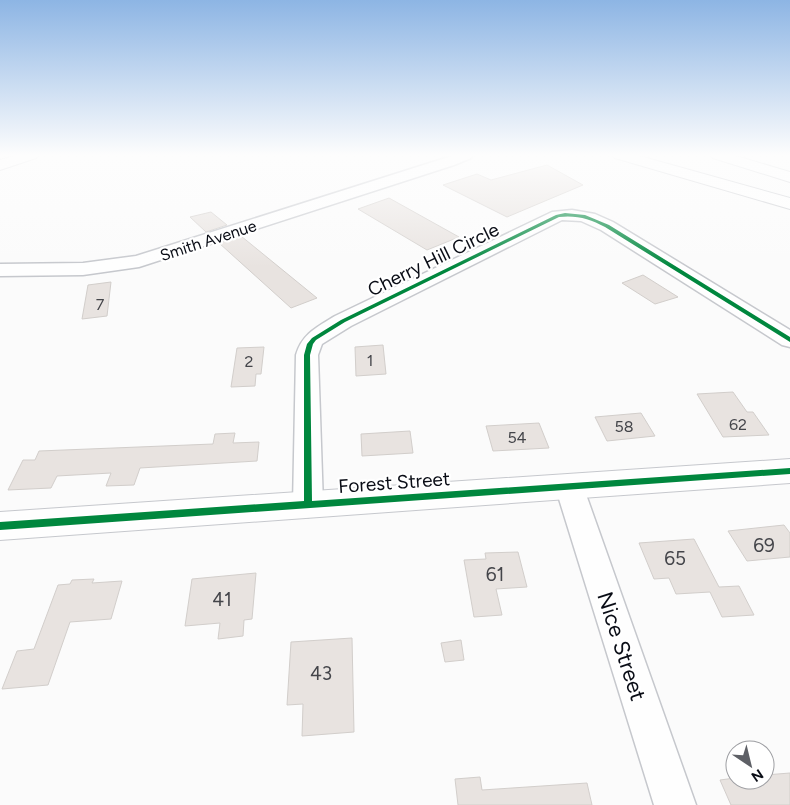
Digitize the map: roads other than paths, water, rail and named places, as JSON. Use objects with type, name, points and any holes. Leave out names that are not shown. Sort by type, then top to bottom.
[{"type":"main road","points":[[751,193],[790,204]]},
{"type":"main road","name":"Forest Street","points":[[1,527],[790,471]]},
{"type":"street","name":"Smith Avenue","points":[[0,270],[83,269],[139,261],[353,193]]},
{"type":"street","name":"Cherry Hill Circle","points":[[308,504],[307,355],[310,344],[314,339],[343,321],[558,216],[576,214],[607,226],[790,340]]},
{"type":"street","name":"Nice Street","points":[[570,486],[674,805]]}]
